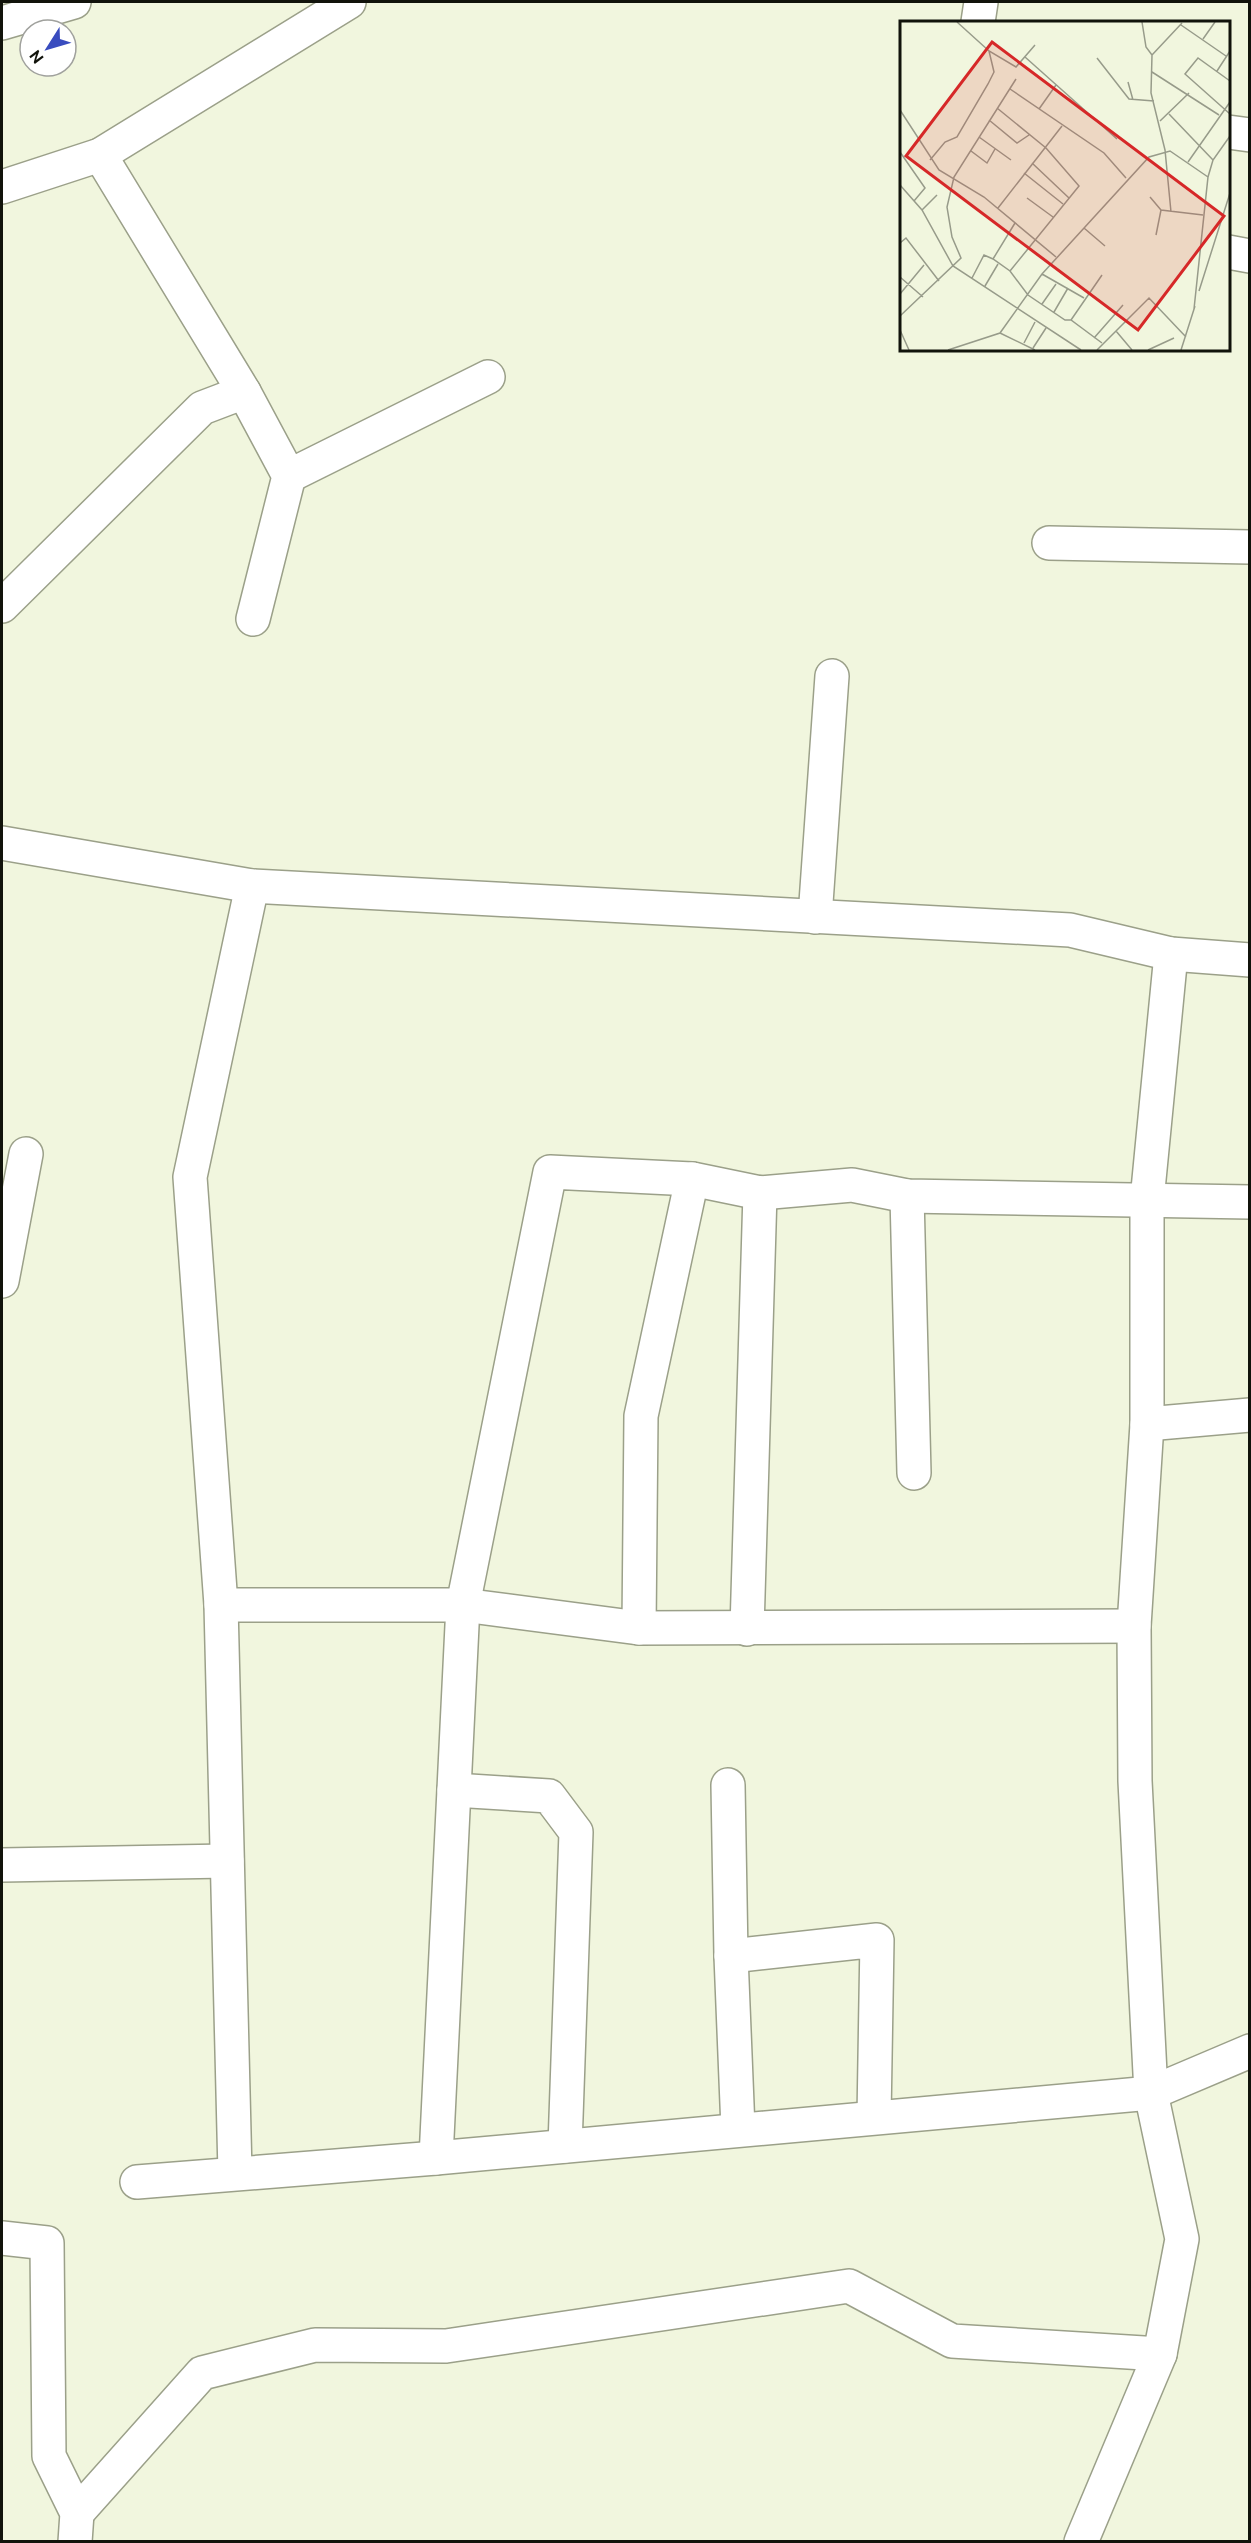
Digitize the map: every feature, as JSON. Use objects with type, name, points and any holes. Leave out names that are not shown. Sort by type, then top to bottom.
[{"type":"street","points":[[2,23],[74,2]]},
{"type":"street","points":[[2,187],[100,155],[349,2]]},
{"type":"street","points":[[978,21],[981,2]]},
{"type":"street","points":[[1230,132],[1250,135]]},
{"type":"street","points":[[100,155],[244,392],[289,476],[253,620]]},
{"type":"street","points":[[1230,252],[1250,256]]},
{"type":"street","points":[[289,476],[488,377]]},
{"type":"street","points":[[2,606],[202,408],[244,392]]},
{"type":"street","points":[[1049,543],[1250,547]]},
{"type":"street","points":[[815,917],[832,676]]},
{"type":"street","points":[[2,843],[252,886],[1070,930],[1171,954],[1250,960]]},
{"type":"street","points":[[235,2173],[221,1605],[190,1177],[252,886]]},
{"type":"street","points":[[1081,2541],[1160,2354],[1182,2239],[1152,2093],[1135,1781],[1134,1626],[1147,1424],[1147,1200],[1171,954]]},
{"type":"street","points":[[2,1281],[26,1155]]},
{"type":"street","points":[[436,2158],[463,1605],[550,1172],[692,1179],[760,1193],[852,1185],[907,1196],[1250,1202]]},
{"type":"street","points":[[639,1628],[641,1416],[692,1179]]},
{"type":"street","points":[[747,1629],[760,1193]]},
{"type":"street","points":[[907,1196],[914,1473]]},
{"type":"street","points":[[1147,1424],[1250,1415]]},
{"type":"street","points":[[221,1605],[463,1605],[639,1628],[1134,1626]]},
{"type":"street","points":[[728,1785],[731,1956],[738,2129]]},
{"type":"street","points":[[454,1790],[549,1797],[576,1832],[565,2146]]},
{"type":"street","points":[[2,1865],[227,1861]]},
{"type":"street","points":[[731,1956],[877,1940],[874,2117]]},
{"type":"street","points":[[137,2182],[436,2158],[1152,2093],[1250,2051]]},
{"type":"street","points":[[2,2238],[47,2243],[49,2456],[76,2527],[202,2373],[315,2345],[446,2346],[849,2286],[952,2341],[1160,2354]]}]
